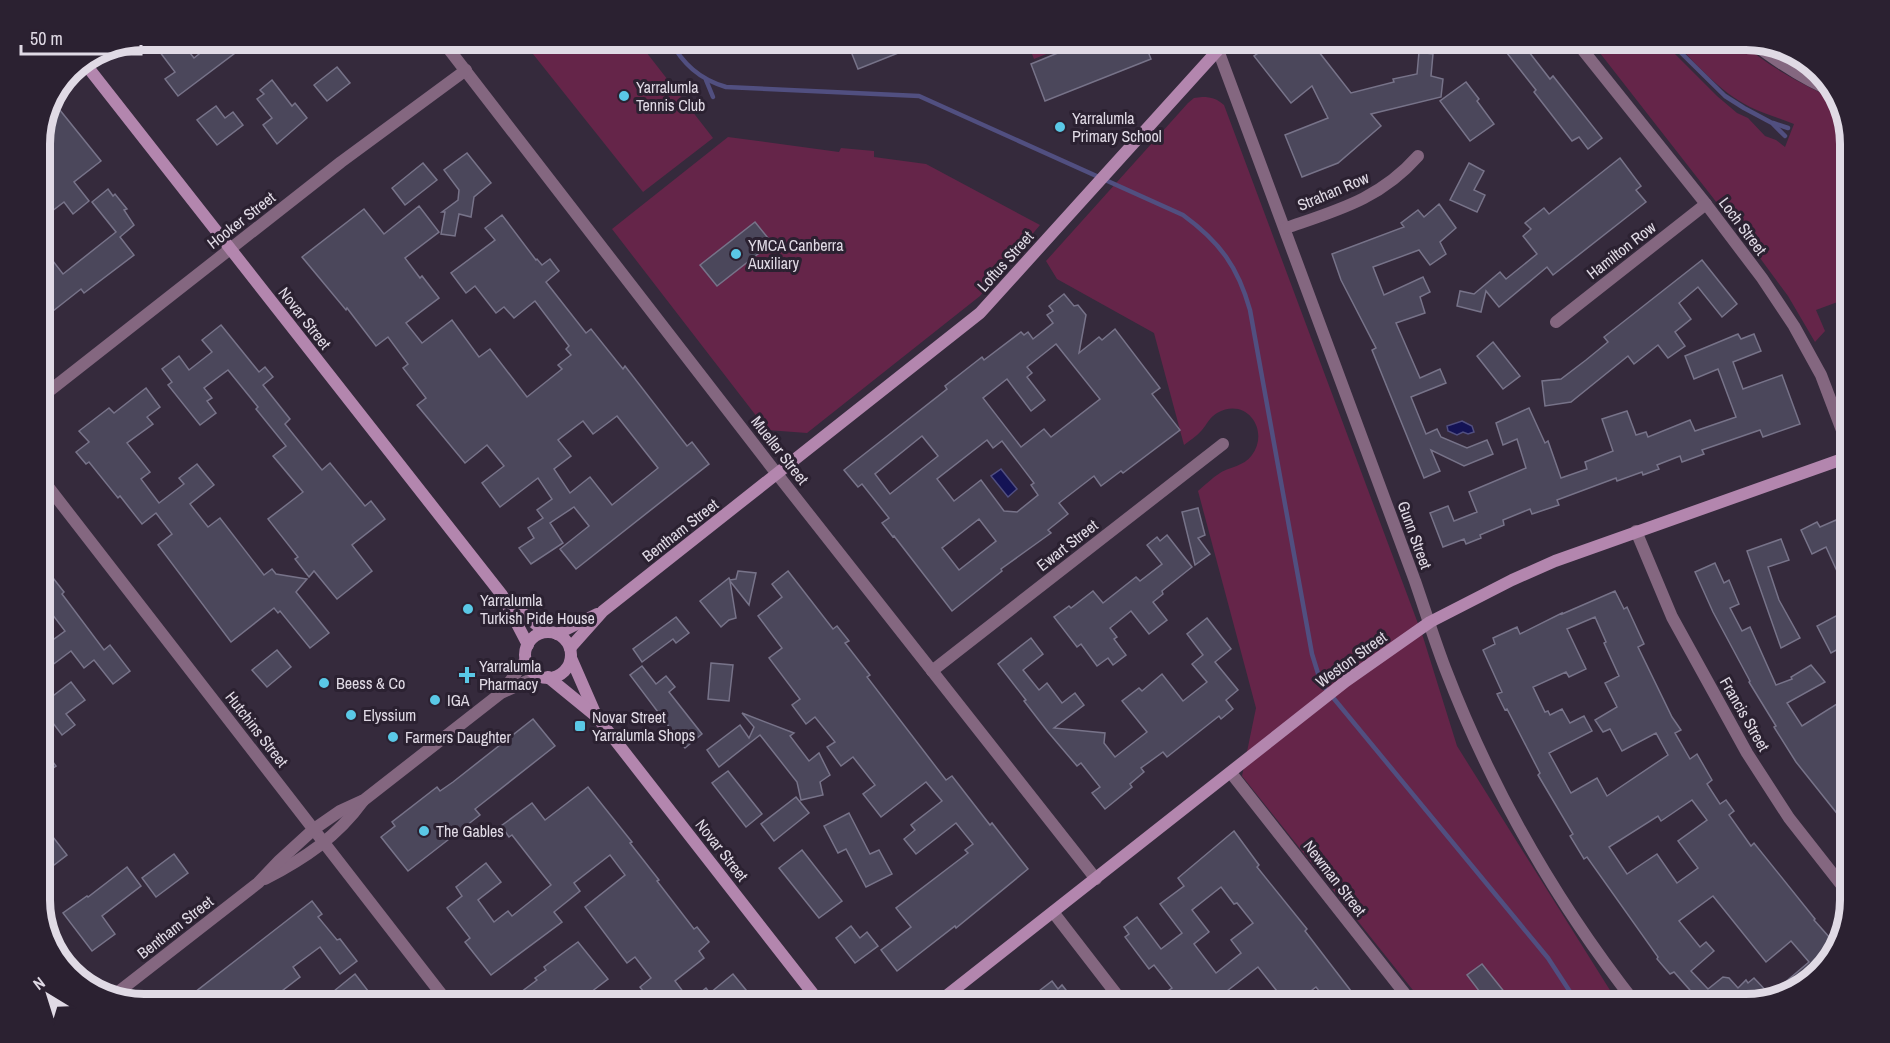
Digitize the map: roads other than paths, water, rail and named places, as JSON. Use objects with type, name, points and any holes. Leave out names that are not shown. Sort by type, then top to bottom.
[{"type":"street","name":"Mueller Street","points":[[450,50],[777,474],[1096,879]]},
{"type":"street","name":"Loftus Street","points":[[777,474],[980,313],[1218,50]]},
{"type":"street","name":"Gunn Street","points":[[1218,50],[1286,228],[1444,666],[1500,792],[1534,855],[1628,994]]},
{"type":"street","name":"Loch Street","points":[[1584,50],[1762,278],[1794,326],[1821,375],[1840,426]]},
{"type":"street","points":[[1766,52],[1820,86]]},
{"type":"street","name":"Novar Street","points":[[89,68],[502,595],[528,645]]},
{"type":"street","name":"Hooker Street","points":[[50,390],[341,162],[465,70]]},
{"type":"street","name":"Strahan Row","points":[[1286,228],[1342,208],[1379,191],[1406,171],[1418,156]]},
{"type":"street","name":"Hamilton Row","points":[[1556,322],[1706,204]]},
{"type":"street","name":"Ewart Street","points":[[932,671],[1222,444]]},
{"type":"street","name":"Weston Street","points":[[949,994],[1346,681],[1430,622],[1555,561],[1840,459]]},
{"type":"street","name":"Bentham Street","points":[[571,653],[603,611],[777,474]]},
{"type":"street","name":"Hutchins Street","points":[[50,489],[441,994]]},
{"type":"street","name":"Francis Street","points":[[1636,531],[1672,617],[1747,753],[1789,818],[1840,883]]},
{"type":"street","name":"Novar Street","points":[[502,595],[551,633]]},
{"type":"street","name":"Bentham Street","points":[[551,633],[603,611]]},
{"type":"street","points":[[551,633],[565,639],[571,653],[569,666],[556,676],[543,677],[530,670],[525,661],[528,645],[535,637],[551,633]]},
{"type":"street","name":"Novar Street","points":[[571,653],[597,717]]},
{"type":"street","name":"Bentham Street","points":[[258,884],[314,829],[339,811],[364,800],[501,693],[525,661]]},
{"type":"street","name":"Novar Street","points":[[543,677],[597,717],[813,994]]},
{"type":"street","name":"Bentham Street","points":[[501,693],[543,677]]},
{"type":"street","name":"Newman Street","points":[[1231,773],[1405,994]]},
{"type":"street","name":"Bentham Street","points":[[120,990],[258,884],[324,843],[349,821],[364,800]]},
{"type":"street","points":[[1053,912],[1116,994]]},
{"type":"waterway","points":[[676,50],[686,63],[700,75],[726,87],[919,96],[1183,215],[1207,235],[1233,268],[1250,310],[1312,654],[1321,683],[1548,958],[1571,994]]},
{"type":"waterway","points":[[1678,50],[1725,96],[1772,123],[1785,136]]},
{"type":"waterway","points":[[706,80],[713,97]]},
{"type":"waterway","points":[[1773,123],[1788,128]]},
{"type":"place","name":"Yarralumla Tennis Club","points":[[624,96]]},
{"type":"place","name":"Yarralumla Primary School","points":[[1060,127]]},
{"type":"place","name":"YMCA Canberra Auxiliary","points":[[736,254]]},
{"type":"place","name":"Yarralumla Turkish Pide House","points":[[468,609]]},
{"type":"place","name":"Yarralumla Pharmacy","points":[[467,675]]},
{"type":"place","name":"Beess & Co","points":[[324,683]]},
{"type":"place","name":"IGA","points":[[435,700]]},
{"type":"place","name":"Elyssium","points":[[351,715]]},
{"type":"place","name":"Novar Street Yarralumla Shops","points":[[580,726]]},
{"type":"place","name":"Farmers Daughter","points":[[393,737]]},
{"type":"place","name":"The Gables","points":[[424,831]]}]
